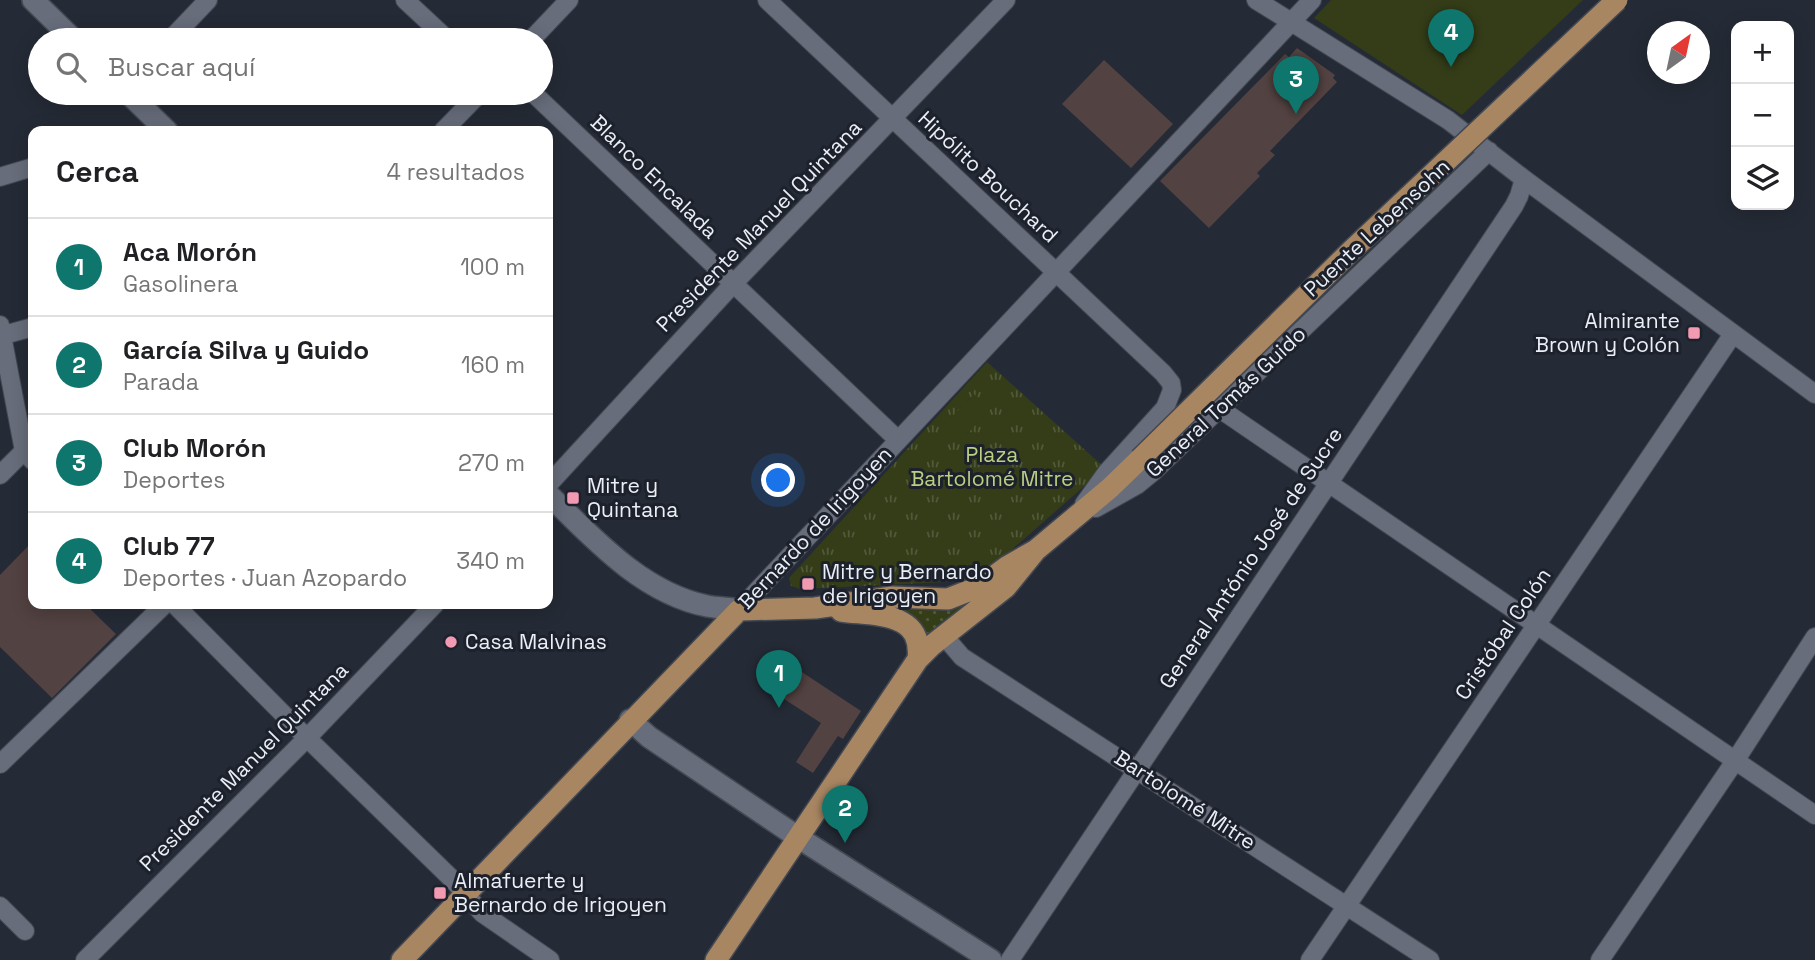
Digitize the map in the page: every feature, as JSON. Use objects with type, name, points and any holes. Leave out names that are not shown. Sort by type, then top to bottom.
[{"type":"main road","name":"Puente Lebensohn","points":[[1140,459],[1351,251],[1619,0]]},
{"type":"main road","name":"General Tomás Guido","points":[[716,960],[918,659],[1006,587],[1036,550],[1140,459]]},
{"type":"main road","points":[[739,610],[815,608],[884,598],[948,599],[981,586],[1007,566],[1036,550]]},
{"type":"main road","points":[[815,608],[902,621],[914,632],[918,642],[918,659]]},
{"type":"main road","name":"Bernardo de Irigoyen","points":[[402,960],[630,720],[739,610]]},
{"type":"street","points":[[33,0],[62,28]]},
{"type":"street","points":[[181,28],[208,0]]},
{"type":"street","points":[[405,0],[435,28]]},
{"type":"street","points":[[542,28],[569,0]]},
{"type":"street","name":"Hipólito Bouchard","points":[[767,0],[1164,373],[1172,390]]},
{"type":"street","name":"Presidente Manuel Quintana","points":[[553,480],[733,284],[1006,0]]},
{"type":"street","points":[[1256,0],[1448,120],[1815,394]]},
{"type":"street","name":"Bernardo de Irigoyen","points":[[739,610],[1312,0]]},
{"type":"street","points":[[1482,146],[1619,0]]},
{"type":"street","points":[[139,105],[158,126]]},
{"type":"street","points":[[448,126],[468,105]]},
{"type":"street","name":"Blanco Encalada","points":[[546,105],[897,439]]},
{"type":"street","name":"General Tomás Guido","points":[[1072,521],[1137,485],[1220,409],[1482,146]]},
{"type":"street","points":[[0,177],[28,169]]},
{"type":"street","name":"General António José de Sucre","points":[[1010,960],[1514,206],[1520,196],[1524,179]]},
{"type":"street","points":[[28,328],[1,332],[28,452]]},
{"type":"street","name":"Cristóbal Colón","points":[[1310,960],[1733,334]]},
{"type":"street","name":"General Tomás Guido","points":[[1072,521],[1097,485],[1165,408],[1172,390]]},
{"type":"street","points":[[1220,409],[1815,815]]},
{"type":"street","points":[[0,475],[28,457]]},
{"type":"street","points":[[553,499],[598,543],[633,572],[657,587],[706,606],[739,610]]},
{"type":"street","points":[[0,764],[160,609]]},
{"type":"street","points":[[179,609],[453,880],[465,895],[495,923],[550,960]]},
{"type":"street","name":"Presidente Manuel Quintana","points":[[85,960],[307,738],[430,609]]},
{"type":"street","name":"Bartolomé Mitre","points":[[944,636],[962,657],[1430,960]]},
{"type":"street","points":[[1600,960],[1735,761],[1815,637]]},
{"type":"street","points":[[630,720],[649,737],[799,838],[991,960]]},
{"type":"street","points":[[0,906],[25,931]]},
{"type":"green space","points":[[1331,0],[1583,0],[1462,115],[1314,18]]},
{"type":"green space","name":"Plaza Bartolomé Mitre","points":[[987,362],[1105,468],[993,566],[967,581],[800,589],[791,586],[789,578]]},
{"type":"green space","points":[[974,394],[990,409],[962,440],[945,424]]},
{"type":"green space","points":[[987,590],[925,645],[891,613],[890,605]]},
{"type":"building","points":[[1297,48],[1335,75],[1333,78],[1337,82],[1270,151],[1275,155],[1257,173],[1260,176],[1209,228],[1160,181],[1285,54],[1289,57]]},
{"type":"building","points":[[1104,60],[1173,124],[1131,168],[1062,104]]},
{"type":"building","points":[[28,546],[28,609],[90,609],[116,634],[52,698],[0,647],[0,575]]},
{"type":"building","points":[[782,659],[861,711],[843,739],[838,736],[813,773],[796,762],[821,723],[764,686]]},
{"type":"place","name":"Club 77","points":[[1451,67]]},
{"type":"place","name":"Club Morón","points":[[1296,114]]},
{"type":"place","name":"Almirante Brown y Colón","points":[[1694,333]]},
{"type":"place","name":"Mitre y Quintana","points":[[573,498]]},
{"type":"place","name":"Mitre y Bernardo de Irigoyen","points":[[808,584]]},
{"type":"place","name":"Casa Malvinas","points":[[451,642]]},
{"type":"place","name":"Aca Morón","points":[[779,708]]},
{"type":"place","name":"García Silva y Guido","points":[[845,843]]},
{"type":"place","name":"Almafuerte y Bernardo de Irigoyen","points":[[440,893]]}]
